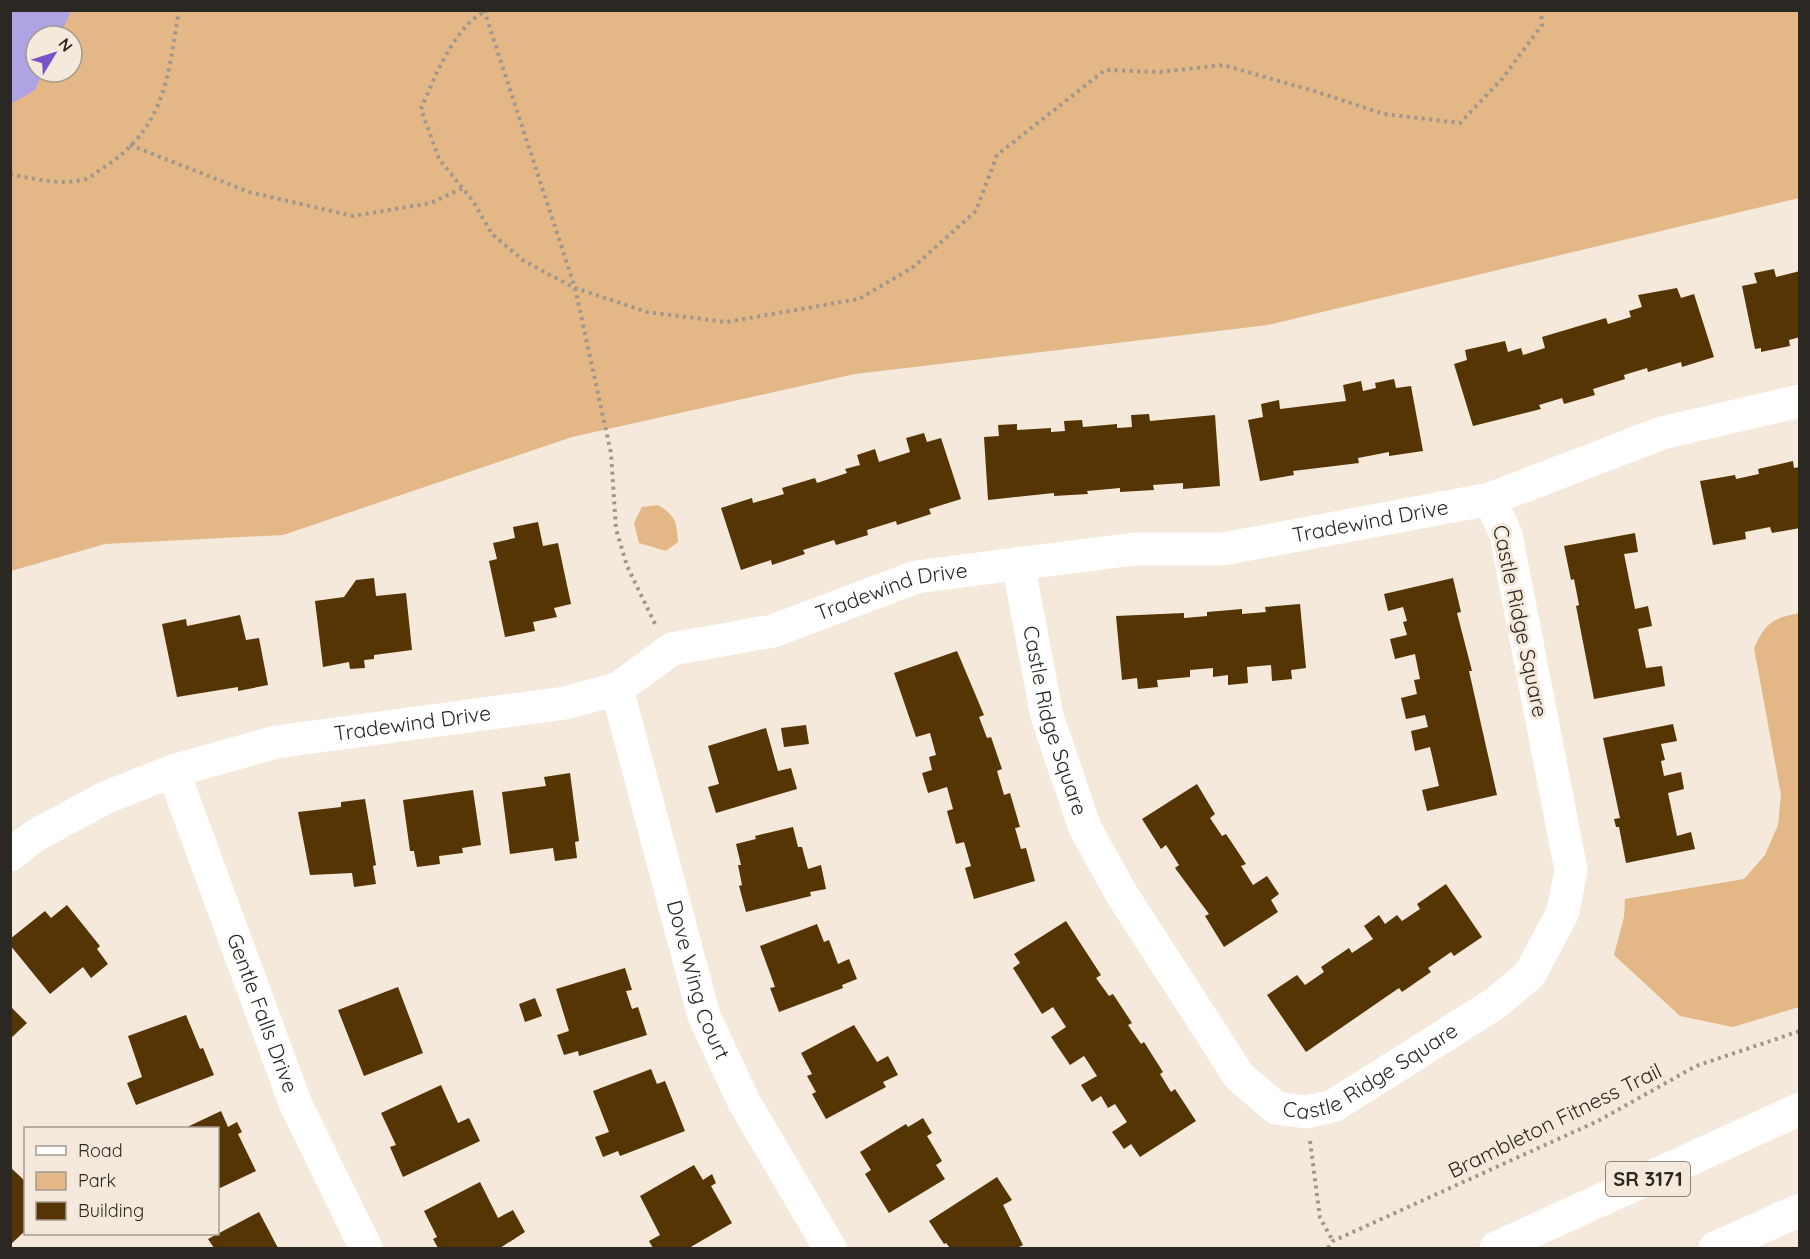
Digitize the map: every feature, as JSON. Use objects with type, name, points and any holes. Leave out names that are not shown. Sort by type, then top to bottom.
[{"type":"street","name":"Tradewind Drive","points":[[10,855],[36,835],[107,797],[173,771],[276,742],[566,703],[617,689],[672,649],[773,631],[916,577],[1134,549],[1223,549],[1490,499],[1662,433],[1800,401]]},
{"type":"street","name":"Castle Ridge Square","points":[[1018,563],[1047,716],[1084,828],[1121,893],[1239,1076],[1276,1108],[1306,1112],[1333,1106],[1496,1003],[1530,974],[1563,912],[1571,870],[1506,535],[1490,499]]},
{"type":"street","name":"Dove Wing Court","points":[[617,689],[704,1016],[744,1102],[830,1248]]},
{"type":"street","name":"Gentle Falls Drive","points":[[173,771],[296,1105],[366,1248]]},
{"type":"street","name":"SR 3171","points":[[1496,1248],[1800,1109]]},
{"type":"street","points":[[1715,1248],[1800,1210]]},
{"type":"path","points":[[10,174],[50,182],[85,180],[119,157],[149,123],[164,94],[179,10]]},
{"type":"path","points":[[672,649],[650,617],[627,566],[616,529],[611,453],[575,288],[486,11],[477,14],[440,64],[420,109],[439,159],[463,188],[492,234],[524,261],[575,288],[647,312],[726,322],[859,299],[912,268],[976,211],[997,155],[1105,70],[1160,72],[1223,65],[1384,114],[1460,123],[1502,79],[1542,25],[1541,10]]},
{"type":"path","points":[[130,145],[249,192],[354,216],[431,202],[463,188]]},
{"type":"path","name":"Brambleton Fitness Trail","points":[[1333,1241],[1588,1126],[1696,1066],[1800,1031]]},
{"type":"path","points":[[1306,1112],[1320,1218],[1333,1241],[1328,1248]]},
{"type":"green space","points":[[10,11],[1799,11],[1799,198],[1268,325],[855,374],[572,437],[283,535],[105,544],[11,571]]},
{"type":"green space","points":[[658,505],[672,516],[677,529],[678,542],[666,551],[639,543],[634,523],[642,507]]},
{"type":"green space","points":[[1799,613],[1799,1007],[1733,1027],[1680,1016],[1614,955],[1624,917],[1625,899],[1744,879],[1765,855],[1778,825],[1781,795],[1754,648],[1762,632],[1771,623],[1782,617]]},
{"type":"shaded area","points":[[11,10],[71,11],[65,24],[24,24],[24,84],[38,84],[35,90],[11,104]]},
{"type":"building","points":[[1774,269],[1776,277],[1800,271],[1800,337],[1789,340],[1790,346],[1761,352],[1761,348],[1755,349],[1742,286],[1757,283],[1754,273]]},
{"type":"building","points":[[1677,288],[1681,298],[1694,294],[1714,357],[1682,367],[1681,362],[1648,372],[1647,368],[1624,375],[1625,379],[1593,389],[1595,395],[1564,404],[1562,398],[1539,405],[1541,409],[1473,426],[1454,364],[1467,360],[1465,350],[1505,341],[1508,352],[1521,348],[1523,355],[1545,348],[1542,337],[1606,318],[1608,324],[1631,317],[1629,311],[1642,307],[1638,295]]},
{"type":"building","points":[[1394,379],[1396,388],[1411,386],[1423,451],[1389,456],[1389,452],[1358,458],[1359,463],[1293,471],[1294,475],[1260,481],[1248,420],[1263,417],[1261,404],[1279,400],[1280,409],[1346,401],[1343,385],[1361,381],[1363,391],[1376,388],[1375,383]]},
{"type":"building","points":[[1149,414],[1150,421],[1215,415],[1220,486],[1183,489],[1183,483],[1153,485],[1154,490],[1120,492],[1120,488],[1087,491],[1088,494],[1054,496],[1054,493],[988,500],[984,437],[999,436],[998,425],[1017,424],[1017,430],[1051,428],[1051,432],[1065,431],[1064,421],[1082,420],[1083,427],[1117,424],[1117,428],[1132,427],[1131,415]]},
{"type":"building","points":[[924,433],[927,442],[941,438],[961,499],[929,509],[931,514],[897,525],[896,521],[867,530],[868,535],[836,545],[834,540],[803,550],[805,554],[772,565],[771,560],[741,570],[721,508],[752,498],[753,503],[784,494],[782,488],[815,478],[817,483],[847,473],[845,469],[860,465],[857,455],[875,449],[879,462],[910,452],[906,438]]},
{"type":"building","points":[[1793,461],[1794,468],[1800,467],[1800,528],[1772,533],[1770,527],[1745,532],[1746,539],[1713,545],[1700,481],[1735,475],[1736,479],[1759,474],[1758,469]]},
{"type":"building","points":[[538,522],[543,546],[558,543],[571,604],[554,608],[557,617],[533,622],[535,631],[505,637],[489,561],[497,559],[493,543],[515,538],[513,527]]},
{"type":"building","points":[[1635,533],[1638,552],[1624,554],[1635,609],[1648,606],[1652,626],[1638,629],[1646,668],[1662,666],[1665,686],[1594,699],[1576,606],[1579,605],[1574,579],[1571,580],[1564,546]]},
{"type":"building","points":[[374,578],[376,596],[406,593],[412,650],[374,655],[374,659],[364,660],[365,668],[350,669],[349,662],[323,667],[315,601],[344,597],[356,580]]},
{"type":"building","points":[[1453,578],[1461,612],[1457,613],[1472,671],[1469,671],[1497,795],[1427,811],[1422,790],[1439,786],[1430,747],[1415,751],[1411,731],[1428,727],[1425,715],[1406,719],[1401,698],[1417,694],[1414,680],[1420,679],[1415,654],[1395,659],[1390,639],[1407,635],[1403,622],[1407,621],[1403,607],[1388,611],[1384,594]]},
{"type":"building","points":[[1300,604],[1306,668],[1291,670],[1292,679],[1272,681],[1271,665],[1247,667],[1248,683],[1228,685],[1228,675],[1213,677],[1213,668],[1190,670],[1190,677],[1157,680],[1158,687],[1138,689],[1137,678],[1122,680],[1116,616],[1184,613],[1184,618],[1207,616],[1207,612],[1242,609],[1242,614],[1266,612],[1265,607]]},
{"type":"building","points":[[240,615],[246,640],[259,638],[268,685],[238,691],[238,687],[177,697],[162,624],[186,619],[187,626]]},
{"type":"building","points":[[957,651],[984,715],[979,717],[987,738],[991,737],[1002,769],[997,771],[1004,795],[1010,793],[1020,827],[1015,828],[1021,849],[1026,848],[1035,881],[974,899],[965,868],[971,866],[964,842],[956,844],[947,811],[953,809],[947,787],[928,793],[922,773],[932,770],[929,757],[936,755],[930,733],[916,737],[894,673]]},
{"type":"building","points":[[1673,724],[1677,741],[1661,744],[1665,760],[1661,761],[1664,776],[1681,772],[1684,789],[1668,793],[1677,836],[1691,832],[1695,849],[1626,863],[1619,827],[1616,827],[1614,819],[1620,818],[1603,738]]},
{"type":"building","points":[[806,725],[809,744],[784,747],[781,728]]},
{"type":"building","points":[[766,728],[778,771],[791,768],[797,789],[716,813],[708,787],[719,784],[708,746]]},
{"type":"building","points":[[570,773],[579,841],[575,842],[577,858],[555,861],[553,848],[510,854],[502,792],[546,786],[544,777]]},
{"type":"building","points":[[1197,784],[1215,814],[1210,818],[1222,836],[1226,834],[1246,864],[1241,866],[1253,885],[1267,876],[1279,894],[1271,900],[1278,912],[1224,947],[1205,916],[1209,914],[1175,868],[1179,865],[1166,845],[1161,849],[1142,819]]},
{"type":"building","points":[[473,790],[481,845],[462,848],[463,853],[439,856],[440,864],[417,867],[414,851],[410,851],[403,800]]},
{"type":"building","points":[[365,799],[376,865],[373,866],[376,884],[354,887],[352,873],[310,875],[298,812],[341,807],[341,802]]},
{"type":"building","points":[[793,827],[798,847],[802,847],[808,869],[821,865],[826,889],[810,892],[811,896],[746,912],[739,886],[742,885],[738,865],[741,865],[736,844],[756,839],[755,836]]},
{"type":"building","points":[[1446,884],[1482,937],[1454,956],[1451,952],[1428,968],[1431,972],[1402,992],[1399,988],[1306,1052],[1267,995],[1297,975],[1305,985],[1324,972],[1321,967],[1349,948],[1352,953],[1373,939],[1364,926],[1379,915],[1385,924],[1397,915],[1402,921],[1420,909],[1417,904]]},
{"type":"building","points":[[67,905],[100,946],[97,949],[108,964],[91,978],[83,967],[50,994],[10,945],[10,939],[45,911],[51,918]]},
{"type":"building","points":[[1066,921],[1101,975],[1096,978],[1109,996],[1113,994],[1132,1023],[1128,1025],[1141,1044],[1144,1042],[1163,1072],[1160,1074],[1171,1092],[1175,1089],[1196,1121],[1140,1157],[1131,1144],[1124,1149],[1112,1132],[1127,1122],[1115,1104],[1108,1108],[1101,1096],[1092,1102],[1081,1085],[1097,1076],[1084,1056],[1070,1065],[1051,1037],[1066,1027],[1053,1007],[1042,1014],[1013,968],[1020,963],[1014,954]]},
{"type":"building","points":[[817,924],[824,942],[829,940],[838,964],[849,959],[857,979],[842,985],[843,988],[779,1012],[770,988],[775,987],[760,946]]},
{"type":"building","points":[[625,968],[632,990],[626,991],[632,1009],[638,1007],[647,1035],[579,1056],[578,1051],[564,1055],[557,1035],[569,1031],[556,989]]},
{"type":"building","points":[[398,987],[423,1053],[364,1076],[338,1010]]},
{"type":"building","points":[[535,998],[542,1016],[525,1022],[519,1004]]},
{"type":"building","points":[[10,1006],[27,1023],[10,1039]]},
{"type":"building","points":[[186,1015],[214,1075],[136,1105],[127,1083],[142,1077],[128,1036]]},
{"type":"building","points":[[854,1025],[877,1062],[888,1056],[898,1075],[883,1082],[886,1087],[826,1119],[812,1094],[816,1092],[807,1076],[812,1074],[801,1053]]},
{"type":"building","points":[[651,1069],[657,1084],[665,1081],[685,1131],[620,1156],[618,1151],[603,1157],[595,1137],[609,1132],[593,1091]]},
{"type":"building","points":[[441,1085],[458,1123],[469,1118],[480,1141],[403,1177],[390,1147],[396,1145],[381,1113]]},
{"type":"building","points":[[221,1111],[228,1127],[237,1122],[242,1132],[238,1134],[256,1171],[219,1189],[219,1127],[187,1127]]},
{"type":"building","points":[[923,1118],[932,1133],[927,1136],[942,1161],[936,1165],[945,1179],[889,1213],[865,1174],[871,1170],[860,1152],[906,1124],[908,1127]]},
{"type":"building","points":[[694,1165],[703,1180],[712,1174],[716,1183],[711,1186],[732,1223],[689,1248],[653,1248],[649,1241],[660,1235],[640,1196]]},
{"type":"building","points":[[10,1167],[24,1180],[24,1232],[10,1245]]},
{"type":"building","points":[[997,1177],[1012,1200],[1003,1205],[1023,1245],[1017,1248],[950,1248],[946,1243],[944,1244],[929,1221]]},
{"type":"building","points":[[480,1182],[498,1218],[513,1210],[525,1232],[500,1248],[438,1248],[433,1239],[437,1237],[424,1211]]},
{"type":"building","points":[[259,1212],[278,1248],[214,1248],[208,1239]]}]
